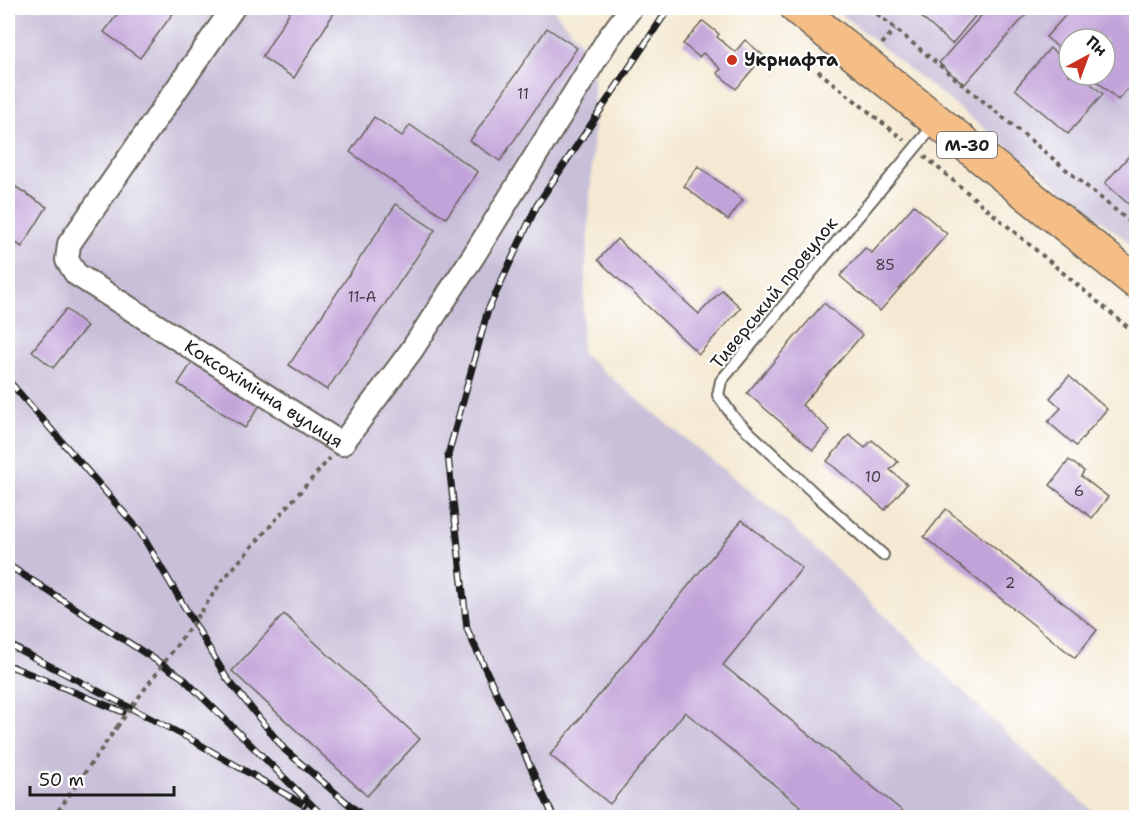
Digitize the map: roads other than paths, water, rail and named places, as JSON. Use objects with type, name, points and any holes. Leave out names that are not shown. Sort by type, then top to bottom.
[{"type":"highway","name":"М-30","points":[[797,8],[1137,282]]},
{"type":"street","name":"Коксохімічна вулиця","points":[[233,8],[69,244],[67,260],[76,274],[342,444],[411,351],[443,303],[608,39],[631,8]]},
{"type":"lane","name":"Тиверський провулок","points":[[883,555],[734,418],[718,395],[722,381],[938,121]]},
{"type":"railway","points":[[554,818],[467,629],[448,455],[488,310],[537,205],[669,8]]},
{"type":"railway","points":[[8,380],[139,530],[226,677],[285,750],[367,818]]},
{"type":"railway","points":[[8,565],[182,677],[325,818]]},
{"type":"railway","points":[[8,644],[192,740],[304,805]]},
{"type":"railway","points":[[8,665],[123,712]]},
{"type":"place","name":"Укрнафта","points":[[732,60]]}]
